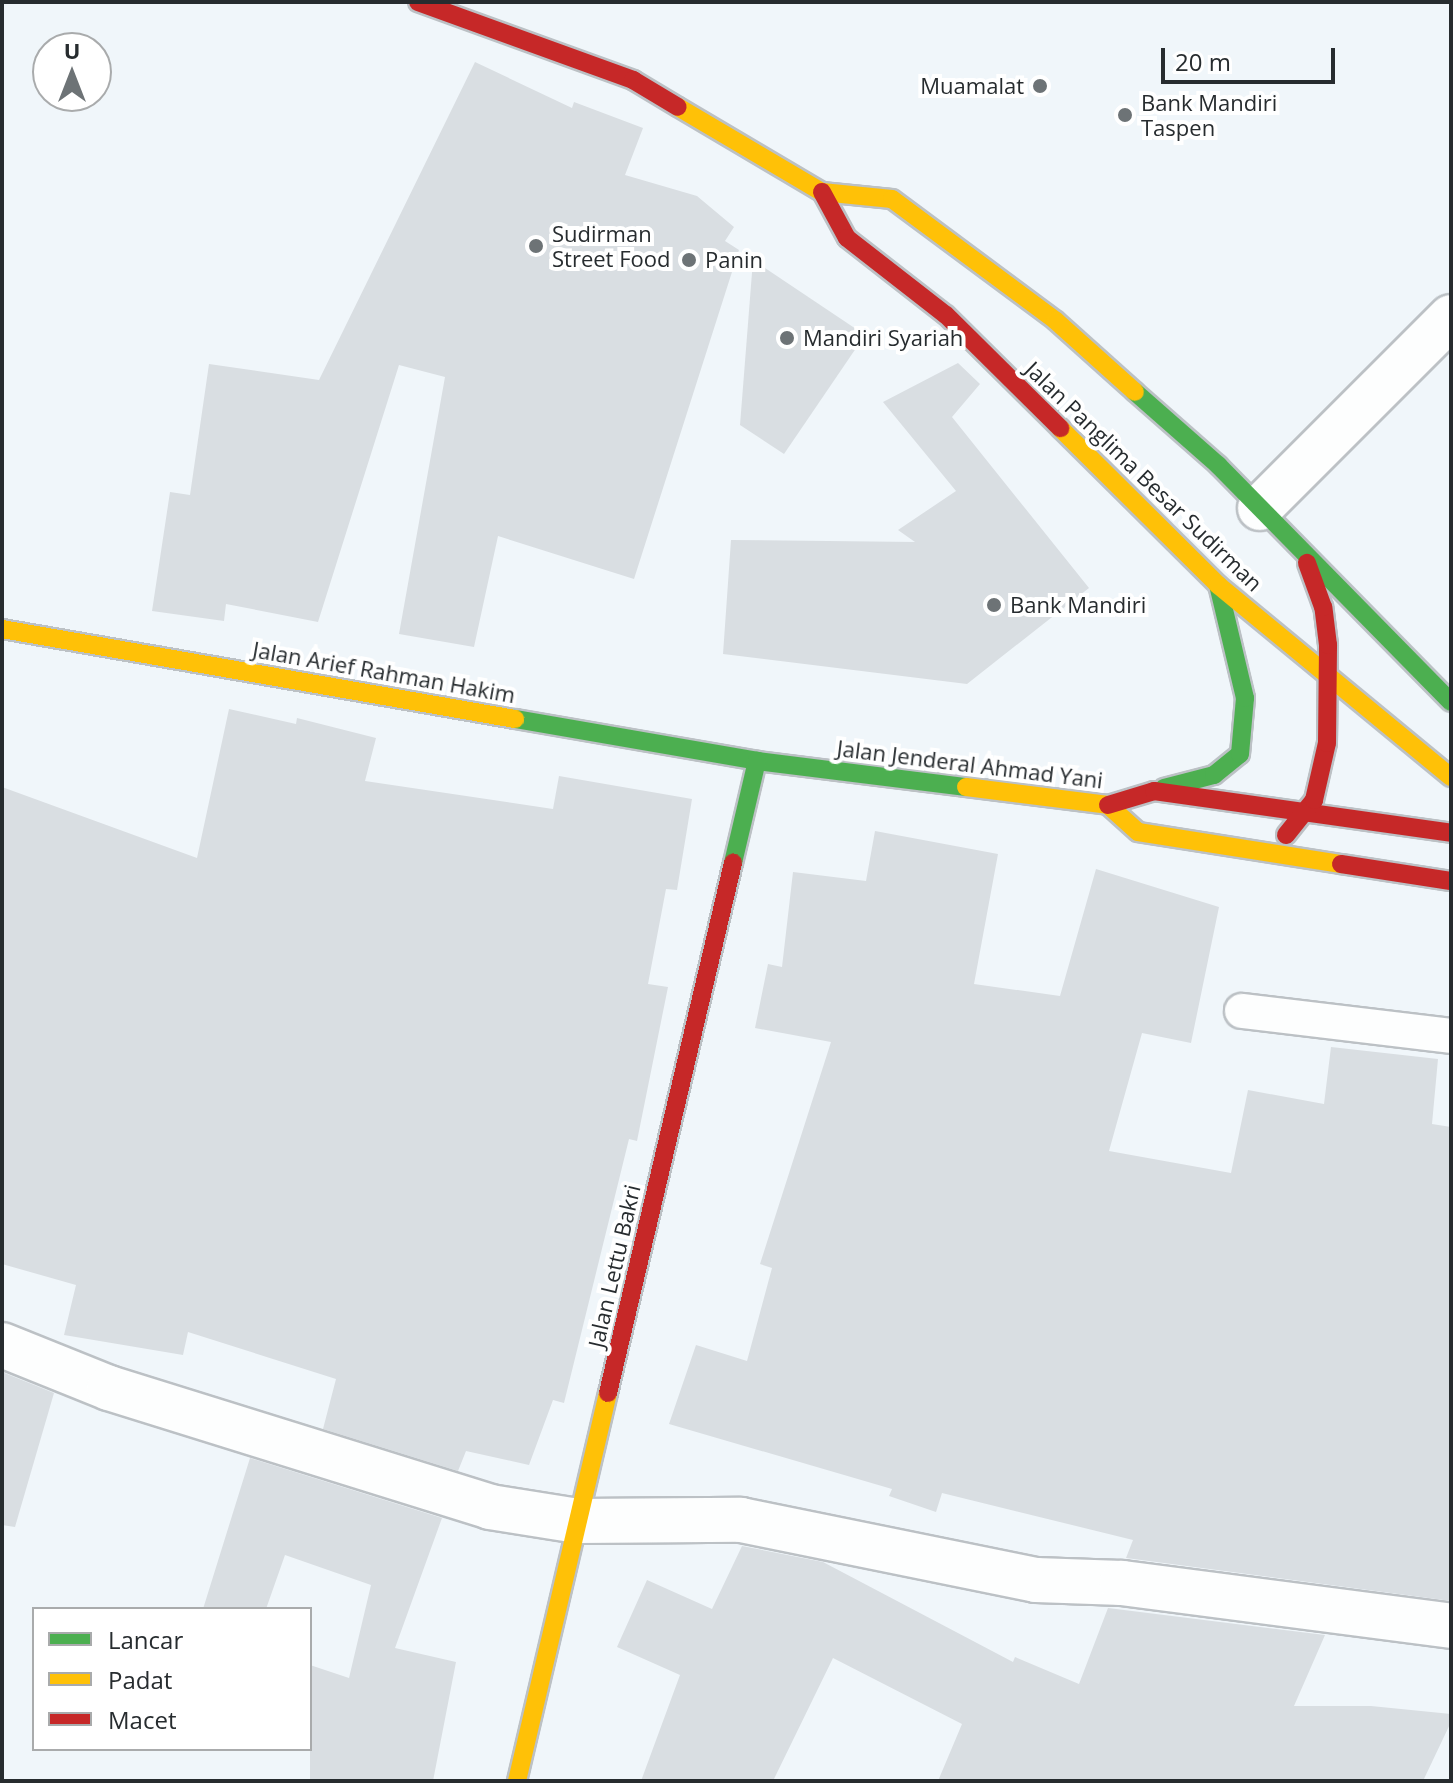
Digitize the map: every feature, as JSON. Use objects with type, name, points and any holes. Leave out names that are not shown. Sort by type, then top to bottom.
[{"type":"main road","points":[[418,2],[633,80],[822,192],[892,199],[1056,321],[1260,508],[1451,702]]},
{"type":"main road","name":"Jalan Panglima Besar Sudirman","points":[[822,192],[847,238],[946,315],[1218,585],[1331,683],[1451,777]]},
{"type":"main road","points":[[1248,852],[1285,836],[1305,815],[1314,800],[1327,743],[1331,683],[1323,607],[1305,557]]},
{"type":"main road","points":[[1108,805],[1214,775],[1240,754],[1245,698],[1218,585]]},
{"type":"main road","name":"Jalan Arief Rahman Hakim","points":[[2,629],[757,761]]},
{"type":"main road","name":"Jalan Jenderal Ahmad Yani","points":[[757,761],[1108,805],[1138,832],[1248,852],[1451,881]]},
{"type":"main road","name":"Jalan Lettu Bakri","points":[[517,1781],[757,761]]},
{"type":"main road","points":[[1154,791],[1305,815],[1451,833]]},
{"type":"street","points":[[1260,508],[1451,317]]},
{"type":"street","points":[[2,1345],[109,1388],[472,1502],[578,1521],[741,1520],[1036,1580],[1122,1583],[1451,1626]]},
{"type":"lane","points":[[1242,1011],[1451,1036]]},
{"type":"building","points":[[475,62],[572,108],[574,102],[643,128],[625,175],[697,196],[734,227],[725,241],[739,250],[634,579],[498,536],[474,647],[399,634],[445,377],[399,365],[318,622],[226,604],[224,621],[152,611],[170,492],[190,495],[209,364],[319,380]]},
{"type":"building","points":[[753,260],[865,335],[784,454],[740,425]]},
{"type":"building","points":[[958,363],[980,384],[952,417],[1089,588],[967,684],[723,654],[731,540],[915,542],[898,530],[956,491],[883,402]]},
{"type":"building","points":[[229,709],[296,724],[297,718],[376,738],[365,781],[553,809],[559,776],[692,799],[677,890],[666,889],[648,984],[668,987],[637,1141],[629,1139],[564,1403],[553,1400],[529,1465],[466,1451],[458,1471],[323,1429],[336,1379],[188,1332],[183,1355],[64,1335],[76,1285],[2,1264],[2,787],[197,858]]},
{"type":"building","points":[[875,831],[998,854],[974,984],[1060,996],[1096,869],[1219,907],[1191,1043],[1142,1033],[1109,1151],[1231,1173],[1248,1090],[1324,1104],[1331,1047],[1438,1059],[1432,1124],[1451,1127],[1451,1601],[1126,1558],[1133,1540],[942,1493],[936,1512],[889,1496],[892,1489],[669,1424],[696,1345],[747,1361],[772,1268],[760,1264],[831,1042],[755,1028],[768,964],[782,967],[793,872],[866,881]]},
{"type":"building","points":[[2,1372],[54,1393],[15,1527],[2,1525]]},
{"type":"building","points":[[250,1458],[442,1518],[395,1648],[456,1662],[433,1781],[310,1781],[312,1666],[349,1678],[371,1585],[285,1555],[267,1607],[204,1607]]},
{"type":"building","points":[[742,1546],[823,1562],[1013,1662],[1015,1657],[1079,1684],[1108,1608],[1325,1635],[1294,1706],[1371,1706],[1451,1714],[1451,1722],[1423,1781],[938,1781],[962,1724],[833,1658],[773,1781],[641,1781],[680,1675],[617,1647],[647,1580],[712,1609]]},
{"type":"traffic: fast","points":[[1135,392],[1218,465],[1451,702]]},
{"type":"traffic: fast","points":[[1164,788],[1214,775],[1240,754],[1245,698],[1218,585]]},
{"type":"traffic: fast","points":[[515,719],[757,761],[966,787]]},
{"type":"traffic: fast","points":[[733,863],[757,761]]},
{"type":"traffic: slow","points":[[678,107],[822,192],[892,199],[1056,321],[1135,392]]},
{"type":"traffic: slow","points":[[1060,428],[1218,585],[1451,777]]},
{"type":"traffic: slow","points":[[2,629],[515,719]]},
{"type":"traffic: slow","points":[[966,787],[1108,805],[1138,832],[1341,864]]},
{"type":"traffic: slow","points":[[517,1781],[608,1393]]},
{"type":"traffic: jam","points":[[418,2],[633,80],[678,107]]},
{"type":"traffic: jam","points":[[822,192],[847,238],[946,315],[1060,428]]},
{"type":"traffic: jam","points":[[1286,835],[1314,800],[1327,743],[1328,645],[1323,607],[1307,563]]},
{"type":"traffic: jam","points":[[1108,805],[1154,791],[1451,833]]},
{"type":"traffic: jam","points":[[608,1393],[733,863]]},
{"type":"traffic: jam","points":[[1341,864],[1451,881]]},
{"type":"place","name":"Muamalat","points":[[1040,86]]},
{"type":"place","name":"Bank Mandiri Taspen","points":[[1125,115]]},
{"type":"place","name":"Sudirman Street Food","points":[[536,246]]},
{"type":"place","name":"Panin","points":[[689,260]]},
{"type":"place","name":"Mandiri Syariah","points":[[787,338]]},
{"type":"place","name":"Bank Mandiri","points":[[994,605]]}]
